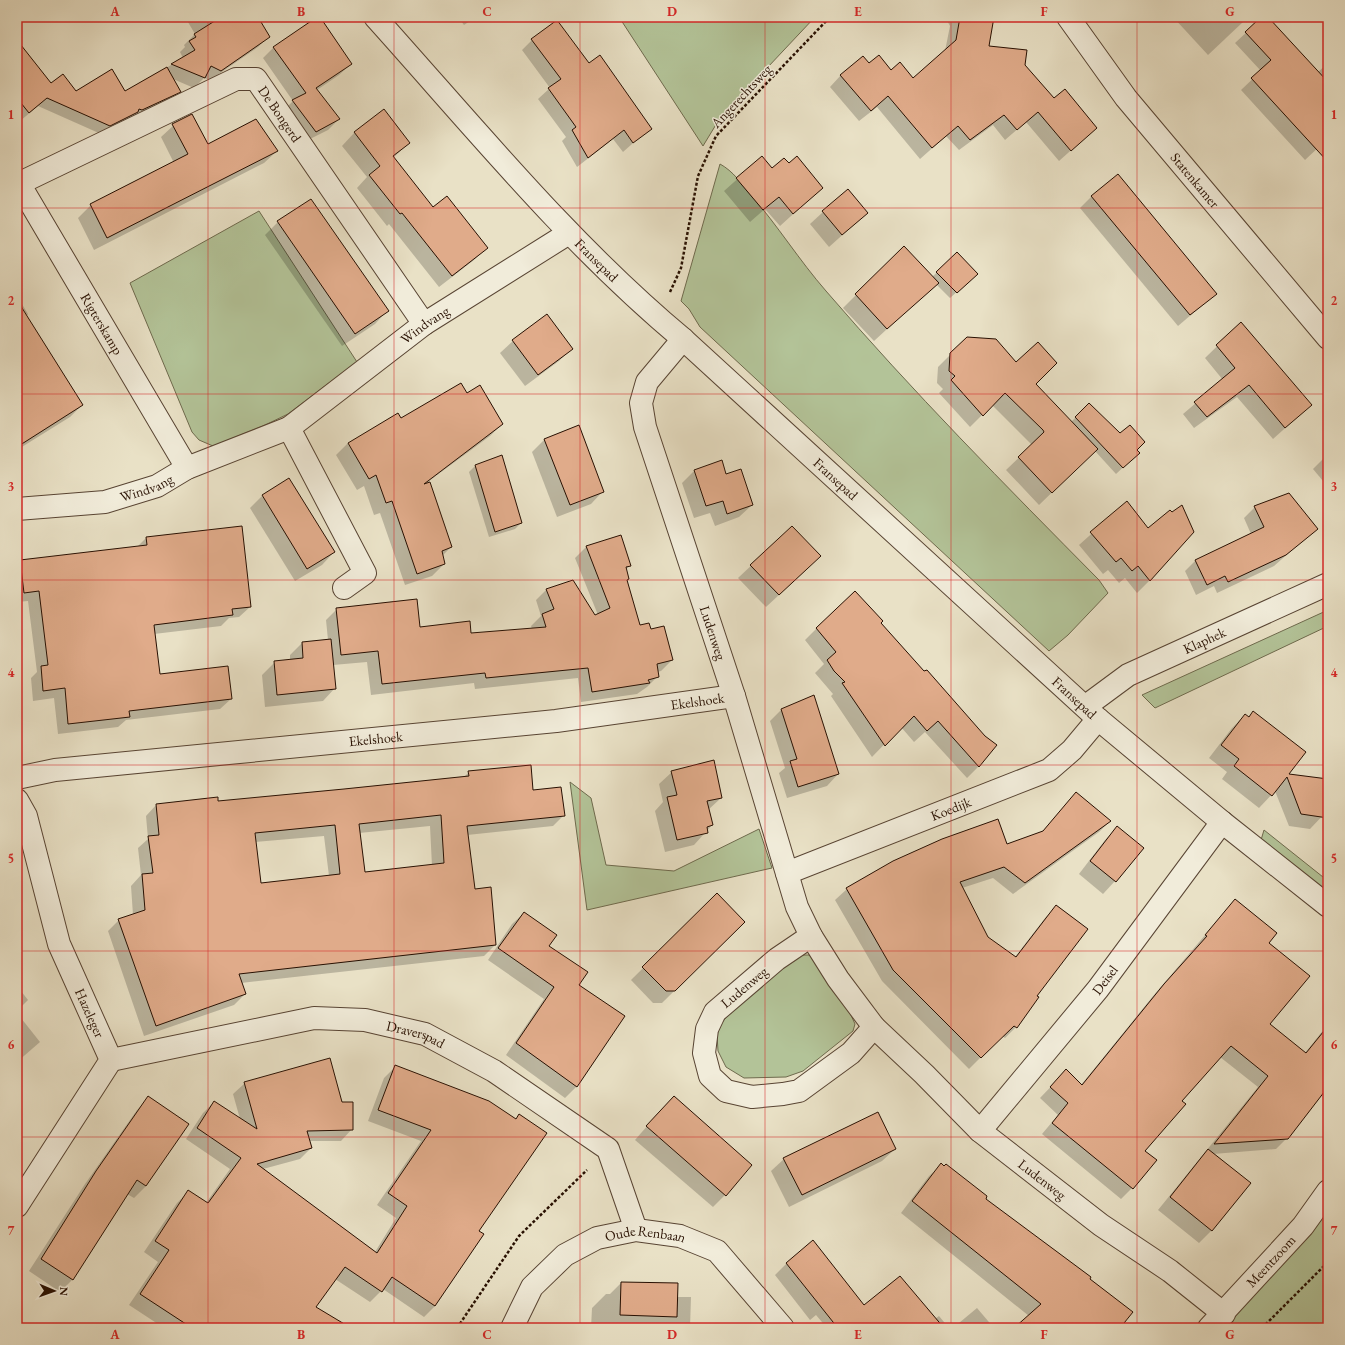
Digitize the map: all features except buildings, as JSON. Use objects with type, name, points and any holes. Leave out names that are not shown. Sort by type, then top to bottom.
[{"type":"street","name":"Fransepad","points":[[375,17],[569,233],[658,318],[683,339],[1092,712],[1222,822],[1328,906]]},
{"type":"street","name":"Statenkamer","points":[[1068,17],[1126,98],[1328,338]]},
{"type":"street","name":"De Bongerd","points":[[18,181],[236,79],[256,79],[424,324]]},
{"type":"street","name":"Rigterskamp","points":[[18,181],[187,468]]},
{"type":"street","name":"Windvang","points":[[17,509],[105,502],[157,486],[187,468],[289,428],[424,324],[569,233]]},
{"type":"street","name":"Ludenweg","points":[[683,339],[647,382],[641,403],[645,427],[734,696],[797,907],[811,936],[838,979],[874,1027],[924,1074],[980,1131],[1101,1226],[1170,1271],[1217,1321]]},
{"type":"street","points":[[289,428],[365,573],[344,588]]},
{"type":"street","name":"Klaphek","points":[[1092,712],[1128,675],[1328,584]]},
{"type":"street","name":"Ekelshoek","points":[[17,778],[55,770],[556,721],[734,696]]},
{"type":"street","name":"Koedijk","points":[[787,873],[1049,770],[1072,750],[1092,712]]},
{"type":"street","name":"Hazeleger","points":[[17,800],[26,816],[59,944],[111,1060]]},
{"type":"street","name":"Deisel","points":[[980,1131],[1098,989],[1222,822]]},
{"type":"street","name":"Ludenweg","points":[[811,936],[777,959],[715,1012],[707,1029],[704,1053],[710,1076],[726,1091],[752,1097],[799,1091],[851,1053],[874,1027]]},
{"type":"street","name":"Draverspad","points":[[111,1060],[314,1018],[364,1020],[425,1034],[494,1071],[608,1149]]},
{"type":"street","points":[[17,1206],[111,1060]]},
{"type":"street","points":[[608,1149],[636,1230]]},
{"type":"street","name":"Meentzoom","points":[[1217,1321],[1303,1226],[1328,1191]]},
{"type":"street","name":"Oude Renbaan","points":[[512,1328],[532,1287],[565,1255],[597,1238],[636,1230],[680,1236],[718,1251],[783,1328]]},
{"type":"path","name":"Angerechtsweg","points":[[658,318],[681,268],[698,176],[716,136],[830,17]]},
{"type":"path","points":[[457,1328],[519,1236],[608,1149]]},
{"type":"path","points":[[1262,1328],[1328,1262]]},
{"type":"green space","points":[[619,17],[815,17],[720,118],[703,146]]},
{"type":"green space","points":[[720,164],[729,170],[741,182],[816,279],[892,365],[994,474],[1099,580],[1108,593],[1068,635],[1049,651],[700,327],[689,309],[681,301]]},
{"type":"green space","points":[[259,211],[357,362],[288,414],[263,426],[213,446],[199,440],[192,432],[130,283]]},
{"type":"green space","points":[[1328,610],[1328,626],[1155,708],[1142,695]]},
{"type":"green space","points":[[570,782],[591,798],[606,865],[674,871],[759,829],[772,868],[587,910]]},
{"type":"green space","points":[[1264,830],[1328,881],[1328,894],[1261,840]]},
{"type":"green space","points":[[802,955],[809,955],[813,959],[850,1013],[855,1024],[853,1031],[803,1071],[786,1077],[744,1078],[726,1067],[718,1051],[717,1035],[720,1025],[729,1014],[783,967]]},
{"type":"green space","points":[[1328,1207],[1328,1328],[1224,1328]]}]
